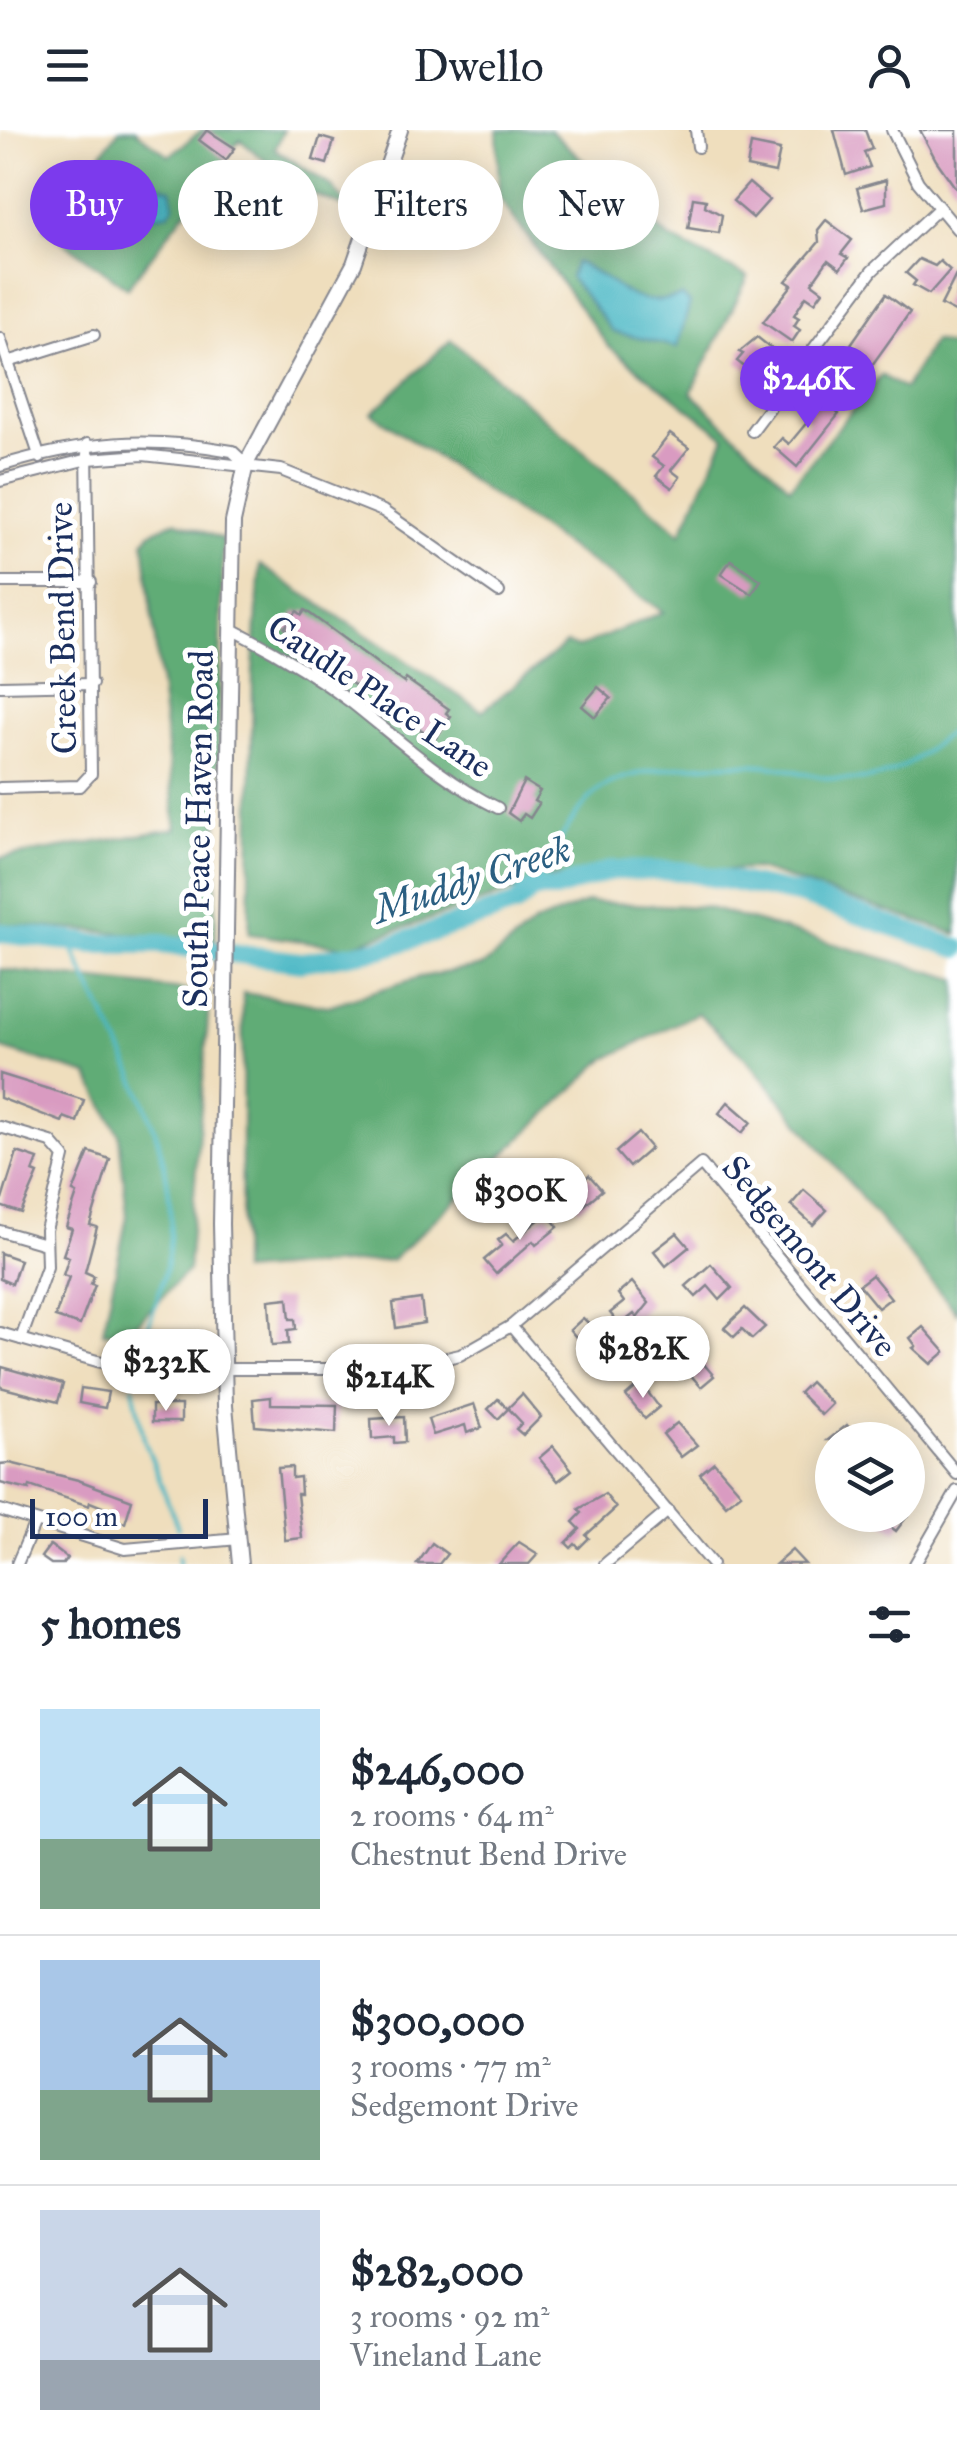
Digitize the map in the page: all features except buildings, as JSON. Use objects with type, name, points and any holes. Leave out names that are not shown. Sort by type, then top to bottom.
[{"type":"main road","name":"South Peace Haven Road","points":[[240,1564],[224,1368],[224,1033],[233,522],[246,464],[354,264],[398,130]]},
{"type":"street","points":[[696,130],[698,147]]},
{"type":"street","points":[[892,130],[937,210],[957,229]]},
{"type":"street","points":[[752,431],[872,271],[937,210]]},
{"type":"street","points":[[8,362],[94,336]]},
{"type":"street","points":[[0,338],[43,468]]},
{"type":"street","points":[[0,466],[39,454],[120,441],[232,451],[246,464]]},
{"type":"street","name":"Creek Bend Drive","points":[[0,788],[85,784],[92,768],[88,444]]},
{"type":"street","points":[[0,481],[88,459],[143,455],[246,464],[308,478],[383,511],[499,592]]},
{"type":"street","points":[[0,582],[90,582]]},
{"type":"street","name":"Caudle Place Lane","points":[[232,629],[319,681],[424,762],[498,808]]},
{"type":"street","points":[[0,686],[92,684]]},
{"type":"street","points":[[0,1127],[50,1142],[62,1150],[64,1164],[45,1244],[46,1267],[21,1339]]},
{"type":"street","name":"Sedgemont Drive","points":[[0,1332],[132,1368],[369,1369],[420,1364],[460,1354],[510,1326],[701,1164],[957,1474]]},
{"type":"street","points":[[0,1231],[45,1244]]},
{"type":"street","points":[[510,1326],[712,1564]]},
{"type":"street","points":[[915,1564],[957,1491]]},
{"type":"street","points":[[0,1510],[126,1549],[238,1539]]},
{"type":"street","points":[[606,1564],[668,1511]]},
{"type":"street","points":[[17,1564],[35,1522]]},
{"type":"green space","points":[[119,130],[135,130],[169,156],[202,130],[284,130],[275,149],[292,160],[264,160],[240,140],[225,160],[178,160],[178,221],[158,247],[158,160],[96,160]]},
{"type":"green space","points":[[497,130],[550,130],[583,160],[523,160],[523,231],[503,203],[503,160],[498,160]]},
{"type":"green space","points":[[318,177],[338,194],[338,204],[318,196]]},
{"type":"green space","points":[[659,229],[748,277],[691,393],[790,487],[881,375],[904,389],[933,341],[957,347],[957,934],[757,869],[554,877],[347,947],[249,934],[253,670],[260,565],[482,711],[566,644],[578,648],[663,612],[372,413],[451,340],[681,533],[725,437],[609,347],[537,250],[659,250]]},
{"type":"green space","points":[[75,250],[156,250],[127,288]]},
{"type":"green space","points":[[175,521],[223,539],[215,940],[0,924],[0,858],[176,829],[144,541],[150,533]]},
{"type":"green space","points":[[588,902],[705,907],[957,979],[957,1313],[746,1058],[698,1013],[604,1060],[392,1260],[241,1272],[243,993],[328,1006],[420,977],[483,966],[535,923]]},
{"type":"green space","points":[[0,969],[210,993],[188,1270],[127,1334],[103,1332],[127,1216],[119,1134],[88,1075],[0,1048]]},
{"type":"water","points":[[158,184],[171,189],[174,206],[167,214],[158,215]]},
{"type":"water","points":[[575,262],[635,297],[663,300],[682,296],[690,303],[677,347],[613,332],[570,277]]},
{"type":"waterway","points":[[533,889],[577,814],[610,783],[657,770],[713,764],[764,765],[830,778],[867,779],[901,768],[957,727]]},
{"type":"waterway","name":"Muddy Creek","points":[[0,933],[95,944],[161,944],[301,962],[381,949],[516,904],[533,889],[555,889],[612,870],[682,871],[801,895],[957,948]]},
{"type":"waterway","points":[[69,940],[139,1089],[165,1167],[170,1207],[169,1248],[141,1351]]},
{"type":"waterway","points":[[133,1387],[144,1439],[178,1528]]},
{"type":"waterway","points":[[179,1555],[179,1564]]}]
